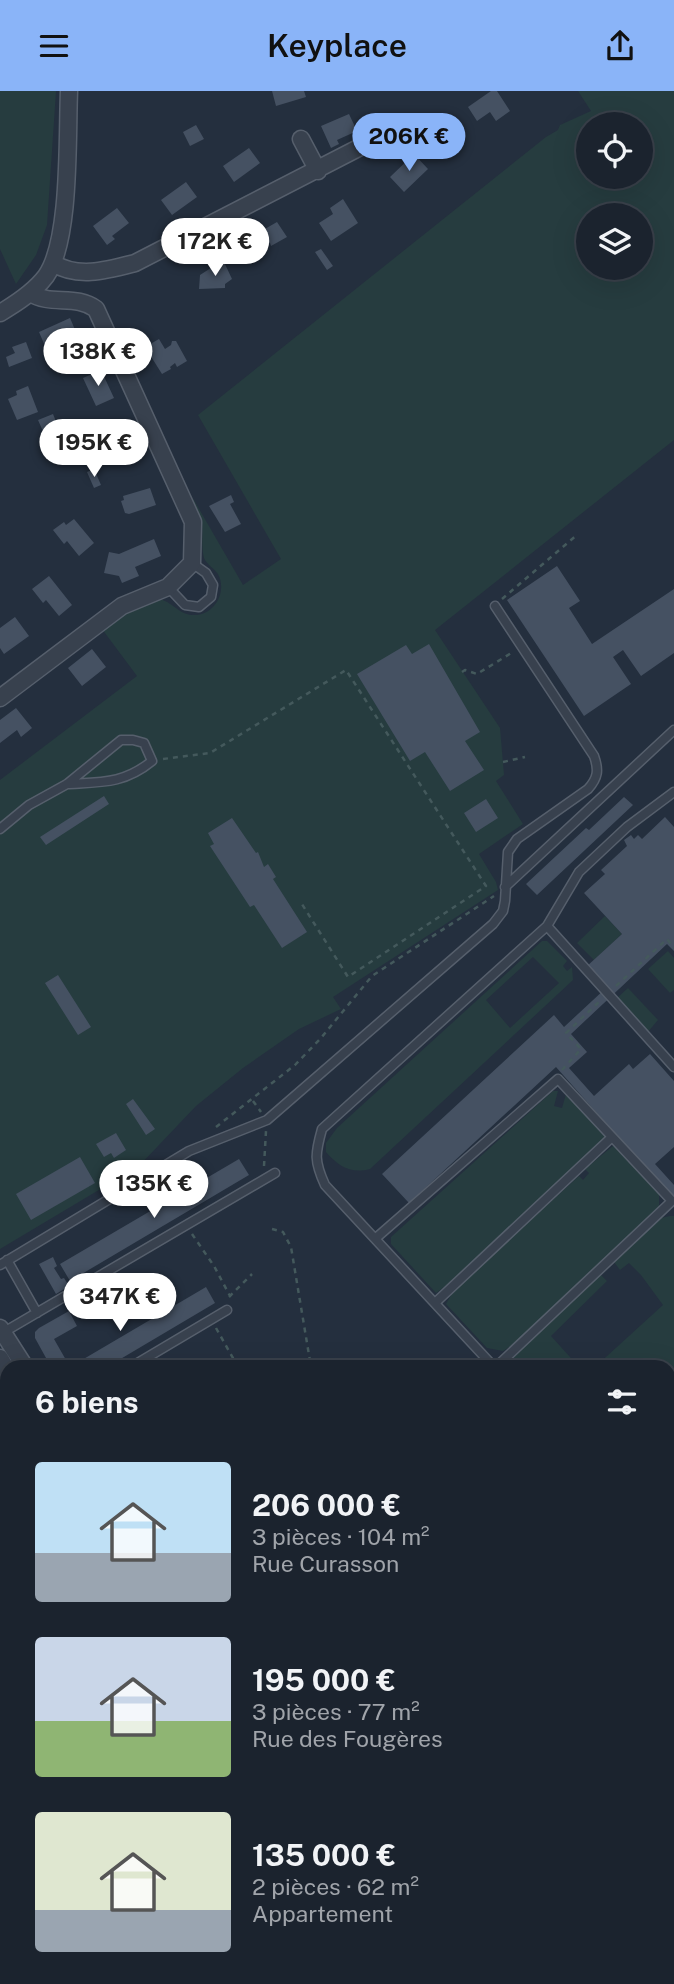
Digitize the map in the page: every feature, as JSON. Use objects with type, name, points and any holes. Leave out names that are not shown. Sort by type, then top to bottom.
[{"type":"street","points":[[0,313],[30,293],[46,276],[53,263],[61,235],[65,203],[69,91]]},
{"type":"street","points":[[301,139],[318,170]]},
{"type":"street","points":[[53,263],[78,272],[109,270],[135,263],[372,141]]},
{"type":"street","points":[[0,698],[122,606],[168,587],[191,563],[193,522],[96,309],[77,300],[46,300],[30,293]]},
{"type":"street","points":[[1,1332],[20,1360]]},
{"type":"lane","points":[[168,587],[185,605],[199,607],[211,597],[213,585],[206,573],[191,563]]},
{"type":"lane","points":[[37,1313],[4,1263],[189,1151],[267,1120],[493,924],[503,911],[508,852],[517,839],[588,789],[596,780],[598,773],[594,756],[495,606]]},
{"type":"lane","points":[[505,887],[674,730]]},
{"type":"lane","points":[[0,829],[29,806],[67,784],[121,740],[144,743],[152,761],[138,772],[118,781],[67,784]]},
{"type":"lane","points":[[489,1360],[325,1185],[316,1167],[316,1151],[323,1129],[547,926],[579,872],[628,827],[674,792]]},
{"type":"lane","points":[[547,926],[674,1067]]},
{"type":"lane","points":[[376,1238],[558,1079],[673,1201],[503,1360]]},
{"type":"lane","points":[[436,1302],[612,1137]]},
{"type":"lane","points":[[1,1332],[275,1173]]},
{"type":"lane","points":[[143,1360],[227,1310]]},
{"type":"path","points":[[495,606],[578,534]]},
{"type":"path","points":[[462,672],[466,670],[477,674],[522,646]]},
{"type":"path","points":[[152,761],[210,753],[346,670],[485,886],[348,977],[300,901]]},
{"type":"path","points":[[503,762],[525,757]]},
{"type":"path","points":[[214,1129],[295,1065],[372,976],[505,887]]},
{"type":"path","points":[[252,1100],[267,1120],[263,1180]]},
{"type":"path","points":[[187,1225],[230,1296]]},
{"type":"path","points":[[272,1229],[278,1229],[287,1235],[291,1247],[310,1360]]},
{"type":"path","points":[[227,1310],[230,1296],[251,1274]]},
{"type":"path","points":[[210,1319],[234,1360]]},
{"type":"green space","points":[[0,91],[56,91],[47,225],[36,255],[16,284],[0,249]]},
{"type":"green space","points":[[578,91],[674,91],[674,440],[435,630],[500,728],[504,775],[496,781],[523,824],[479,854],[498,890],[333,997],[341,1009],[299,1029],[243,1068],[196,1106],[139,1166],[0,1249],[0,780],[137,676],[102,629],[132,608],[153,599],[163,600],[192,615],[206,612],[217,602],[221,581],[204,558],[201,521],[191,495],[243,585],[281,559],[198,415],[558,130],[560,125],[576,118],[576,189],[653,189],[653,112],[589,112],[591,111]]},
{"type":"green space","points":[[605,916],[622,934],[594,960],[577,943]]},
{"type":"green space","points":[[542,941],[547,941],[567,961],[563,966],[567,971],[572,967],[573,980],[370,1169],[357,1171],[346,1168],[326,1152],[326,1143],[337,1128]],"holes":[[[533,957],[559,983],[510,1028],[486,1000]]]},
{"type":"green space","points":[[668,951],[674,958],[674,990],[670,993],[648,969]]},
{"type":"green space","points":[[628,988],[658,1020],[647,1033],[616,999]]},
{"type":"green space","points":[[553,1091],[558,1091],[554,1106],[562,1108],[566,1094],[606,1137],[436,1293],[391,1244],[391,1237]]},
{"type":"green space","points":[[613,1146],[659,1194],[659,1207],[514,1344],[503,1351],[487,1348],[446,1304],[454,1290],[579,1176],[583,1180],[589,1173],[585,1169]]},
{"type":"green space","points":[[674,1216],[674,1360],[603,1360],[663,1305],[629,1263],[620,1270],[614,1262],[661,1218]]},
{"type":"green space","points":[[600,1274],[607,1281],[551,1336],[573,1360],[508,1360]]},
{"type":"building","points":[[272,91],[304,91],[306,97],[276,106]]},
{"type":"building","points":[[491,91],[497,91],[510,111],[496,121],[490,112],[477,121],[468,107]]},
{"type":"building","points":[[349,114],[357,131],[337,140],[339,144],[331,148],[321,126]]},
{"type":"building","points":[[196,125],[204,139],[190,146],[183,132]]},
{"type":"building","points":[[249,148],[260,163],[234,182],[223,166]]},
{"type":"building","points":[[414,154],[428,169],[404,192],[390,177]]},
{"type":"building","points":[[186,182],[197,197],[172,215],[161,200]]},
{"type":"building","points":[[343,199],[358,223],[331,241],[319,223],[333,214],[330,208]]},
{"type":"building","points":[[117,208],[129,223],[112,236],[115,239],[107,245],[93,226]]},
{"type":"building","points":[[277,222],[287,237],[258,250],[251,237]]},
{"type":"building","points":[[321,249],[333,266],[327,270],[315,252]]},
{"type":"building","points":[[224,262],[232,279],[225,284],[225,288],[199,289],[200,275]]},
{"type":"building","points":[[70,318],[79,339],[48,353],[39,332]]},
{"type":"building","points":[[159,339],[165,349],[172,341],[176,341],[187,361],[177,367],[175,363],[162,374],[145,347]]},
{"type":"building","points":[[26,342],[32,358],[9,367],[6,357],[15,353],[12,347]]},
{"type":"building","points":[[101,370],[114,398],[96,406],[83,378]]},
{"type":"building","points":[[28,386],[38,412],[17,420],[8,399],[17,395],[16,391]]},
{"type":"building","points":[[53,414],[61,434],[70,431],[79,452],[67,456],[63,454],[56,437],[46,438],[38,420]]},
{"type":"building","points":[[125,429],[132,446],[105,457],[99,440]]},
{"type":"building","points":[[94,469],[101,485],[94,488],[87,472]]},
{"type":"building","points":[[150,488],[156,505],[125,513],[121,501],[124,500],[123,496]]},
{"type":"building","points":[[231,495],[234,502],[230,504],[241,524],[225,532],[209,506]]},
{"type":"building","points":[[74,519],[94,543],[79,556],[67,541],[64,544],[53,530]]},
{"type":"building","points":[[154,539],[161,556],[135,567],[139,576],[122,583],[119,576],[104,573],[109,552],[119,554]]},
{"type":"building","points":[[557,566],[580,601],[569,608],[592,644],[674,589],[674,653],[641,676],[623,650],[613,657],[631,684],[584,716],[507,600]]},
{"type":"building","points":[[49,576],[72,605],[59,616],[46,600],[43,603],[32,589]]},
{"type":"building","points":[[15,617],[29,636],[4,654],[0,648],[0,628]]},
{"type":"building","points":[[429,644],[480,732],[465,741],[484,770],[450,791],[425,752],[410,761],[357,674],[406,645],[412,654]]},
{"type":"building","points":[[92,649],[106,667],[82,686],[68,668]]},
{"type":"building","points":[[16,708],[32,728],[21,737],[17,730],[0,743],[0,720]]},
{"type":"building","points":[[104,796],[109,804],[46,845],[40,837]]},
{"type":"building","points":[[624,797],[633,805],[537,895],[526,884],[586,828],[589,830]]},
{"type":"building","points":[[486,799],[498,818],[476,832],[464,813]]},
{"type":"building","points":[[665,817],[674,827],[674,951],[667,944],[571,1034],[587,1052],[569,1068],[594,1096],[629,1064],[633,1069],[650,1054],[674,1081],[674,1147],[655,1164],[674,1185],[674,1200],[556,1067],[409,1203],[382,1174],[554,1015],[564,1027],[606,988],[586,967],[622,934],[584,893],[605,874],[601,870],[627,846],[624,840],[631,835],[634,839],[638,835],[642,839]]},
{"type":"building","points":[[232,818],[256,853],[258,852],[264,867],[268,864],[276,877],[273,879],[307,932],[282,948],[254,905],[250,907],[210,846],[214,844],[208,833]]},
{"type":"building","points":[[58,975],[91,1027],[78,1035],[45,983]]},
{"type":"building","points":[[133,1099],[155,1129],[146,1135],[126,1104]]},
{"type":"building","points":[[116,1133],[126,1150],[114,1158],[111,1153],[104,1157],[96,1144]]},
{"type":"building","points":[[80,1157],[95,1183],[31,1220],[16,1194]]},
{"type":"building","points":[[239,1159],[249,1175],[70,1281],[60,1264]]},
{"type":"building","points":[[53,1257],[57,1266],[54,1268],[69,1286],[56,1294],[39,1264]]},
{"type":"building","points":[[206,1287],[215,1303],[119,1360],[82,1360]]},
{"type":"building","points":[[69,1311],[77,1326],[54,1339],[66,1360],[47,1360],[35,1338],[35,1332]]}]
